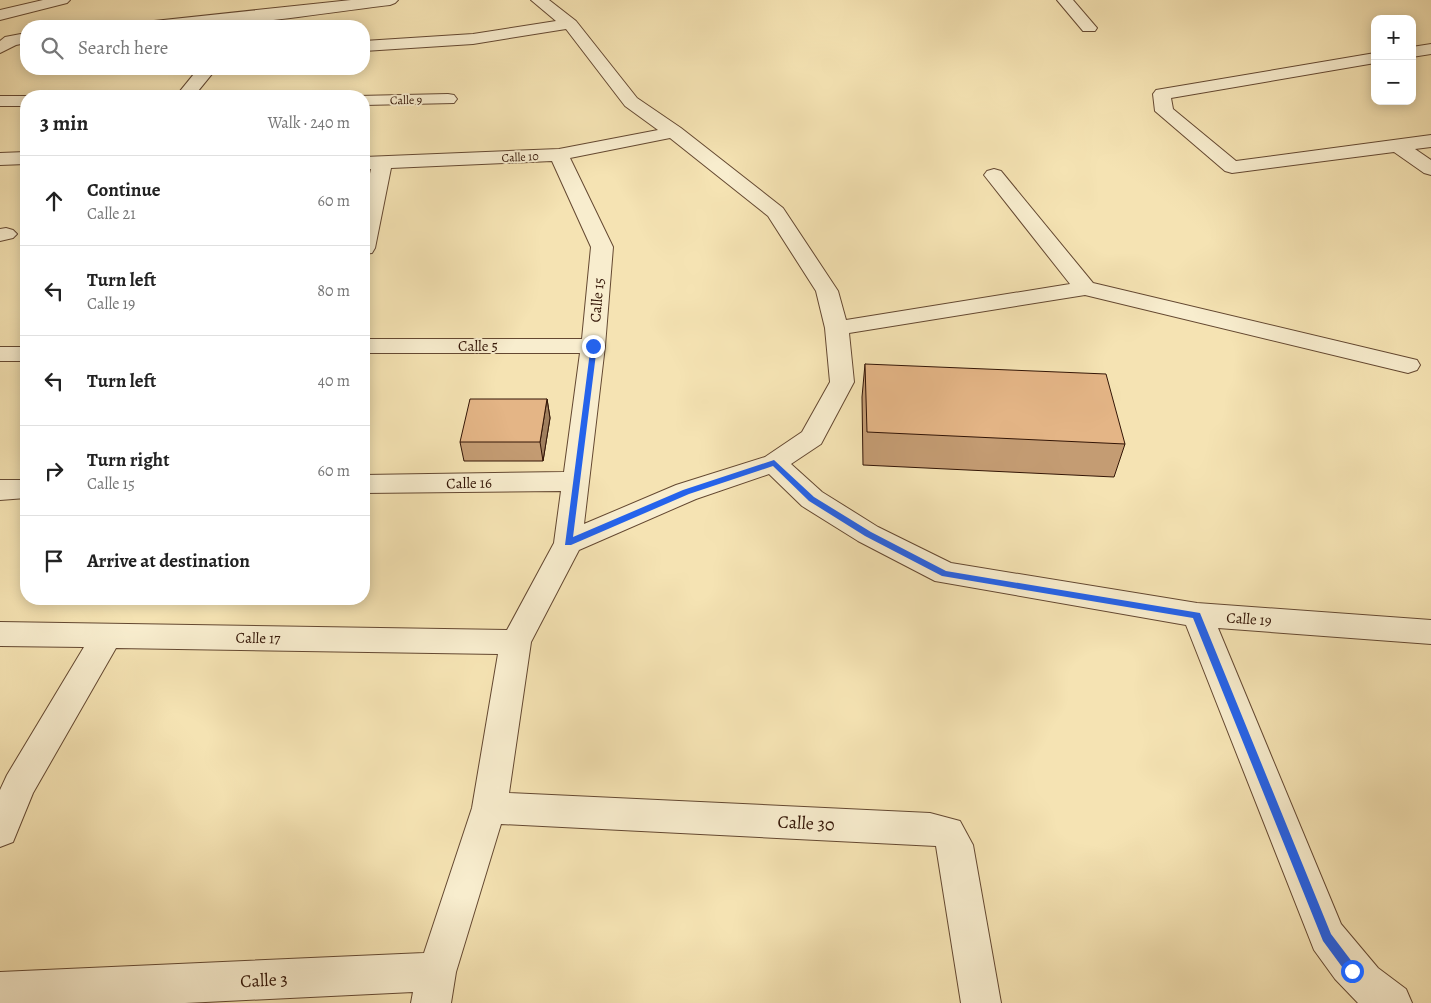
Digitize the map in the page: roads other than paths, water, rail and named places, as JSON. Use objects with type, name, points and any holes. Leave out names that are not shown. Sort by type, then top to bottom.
[{"type":"street","points":[[0,15],[62,0]]},
{"type":"street","points":[[218,20],[390,0]]},
{"type":"street","points":[[434,988],[489,808],[516,642],[568,543],[686,492],[774,463],[812,438],[842,382],[837,328],[827,291],[776,212],[674,132],[631,102],[570,24],[539,0]]},
{"type":"street","points":[[1065,0],[1089,28]]},
{"type":"street","points":[[370,46],[473,39],[570,24]]},
{"type":"street","points":[[1416,51],[1431,49]]},
{"type":"street","points":[[1371,59],[1162,94],[1164,111],[1232,167],[1431,141]]},
{"type":"street","points":[[190,90],[203,75]]},
{"type":"street","name":"Calle 9","points":[[370,100],[448,99]]},
{"type":"street","points":[[0,101],[20,101]]},
{"type":"street","name":"Calle 10","points":[[373,163],[559,155],[674,132]]},
{"type":"street","points":[[1397,145],[1431,169]]},
{"type":"street","name":"Calle 15","points":[[559,155],[602,247],[593,346],[574,481],[568,543]]},
{"type":"street","points":[[0,159],[20,158]]},
{"type":"street","points":[[370,191],[373,163]]},
{"type":"street","points":[[994,175],[1085,288]]},
{"type":"street","points":[[837,328],[1085,288],[1408,365]]},
{"type":"street","name":"Calle 5","points":[[370,346],[593,346]]},
{"type":"street","points":[[0,354],[20,354]]},
{"type":"street","name":"Calle 19","points":[[774,463],[812,499],[868,534],[945,574],[1197,615],[1431,632]]},
{"type":"street","name":"Calle 16","points":[[370,484],[574,481]]},
{"type":"street","points":[[0,490],[20,490]]},
{"type":"street","points":[[1197,615],[1326,937],[1352,971],[1377,994],[1392,1003]]},
{"type":"street","name":"Calle 17","points":[[0,634],[516,642]]},
{"type":"street","points":[[0,831],[19,786],[108,636]]},
{"type":"street","name":"Calle 30","points":[[489,808],[930,829],[947,832],[955,845],[981,1003]]},
{"type":"street","name":"Calle 3","points":[[0,992],[434,988]]}]
